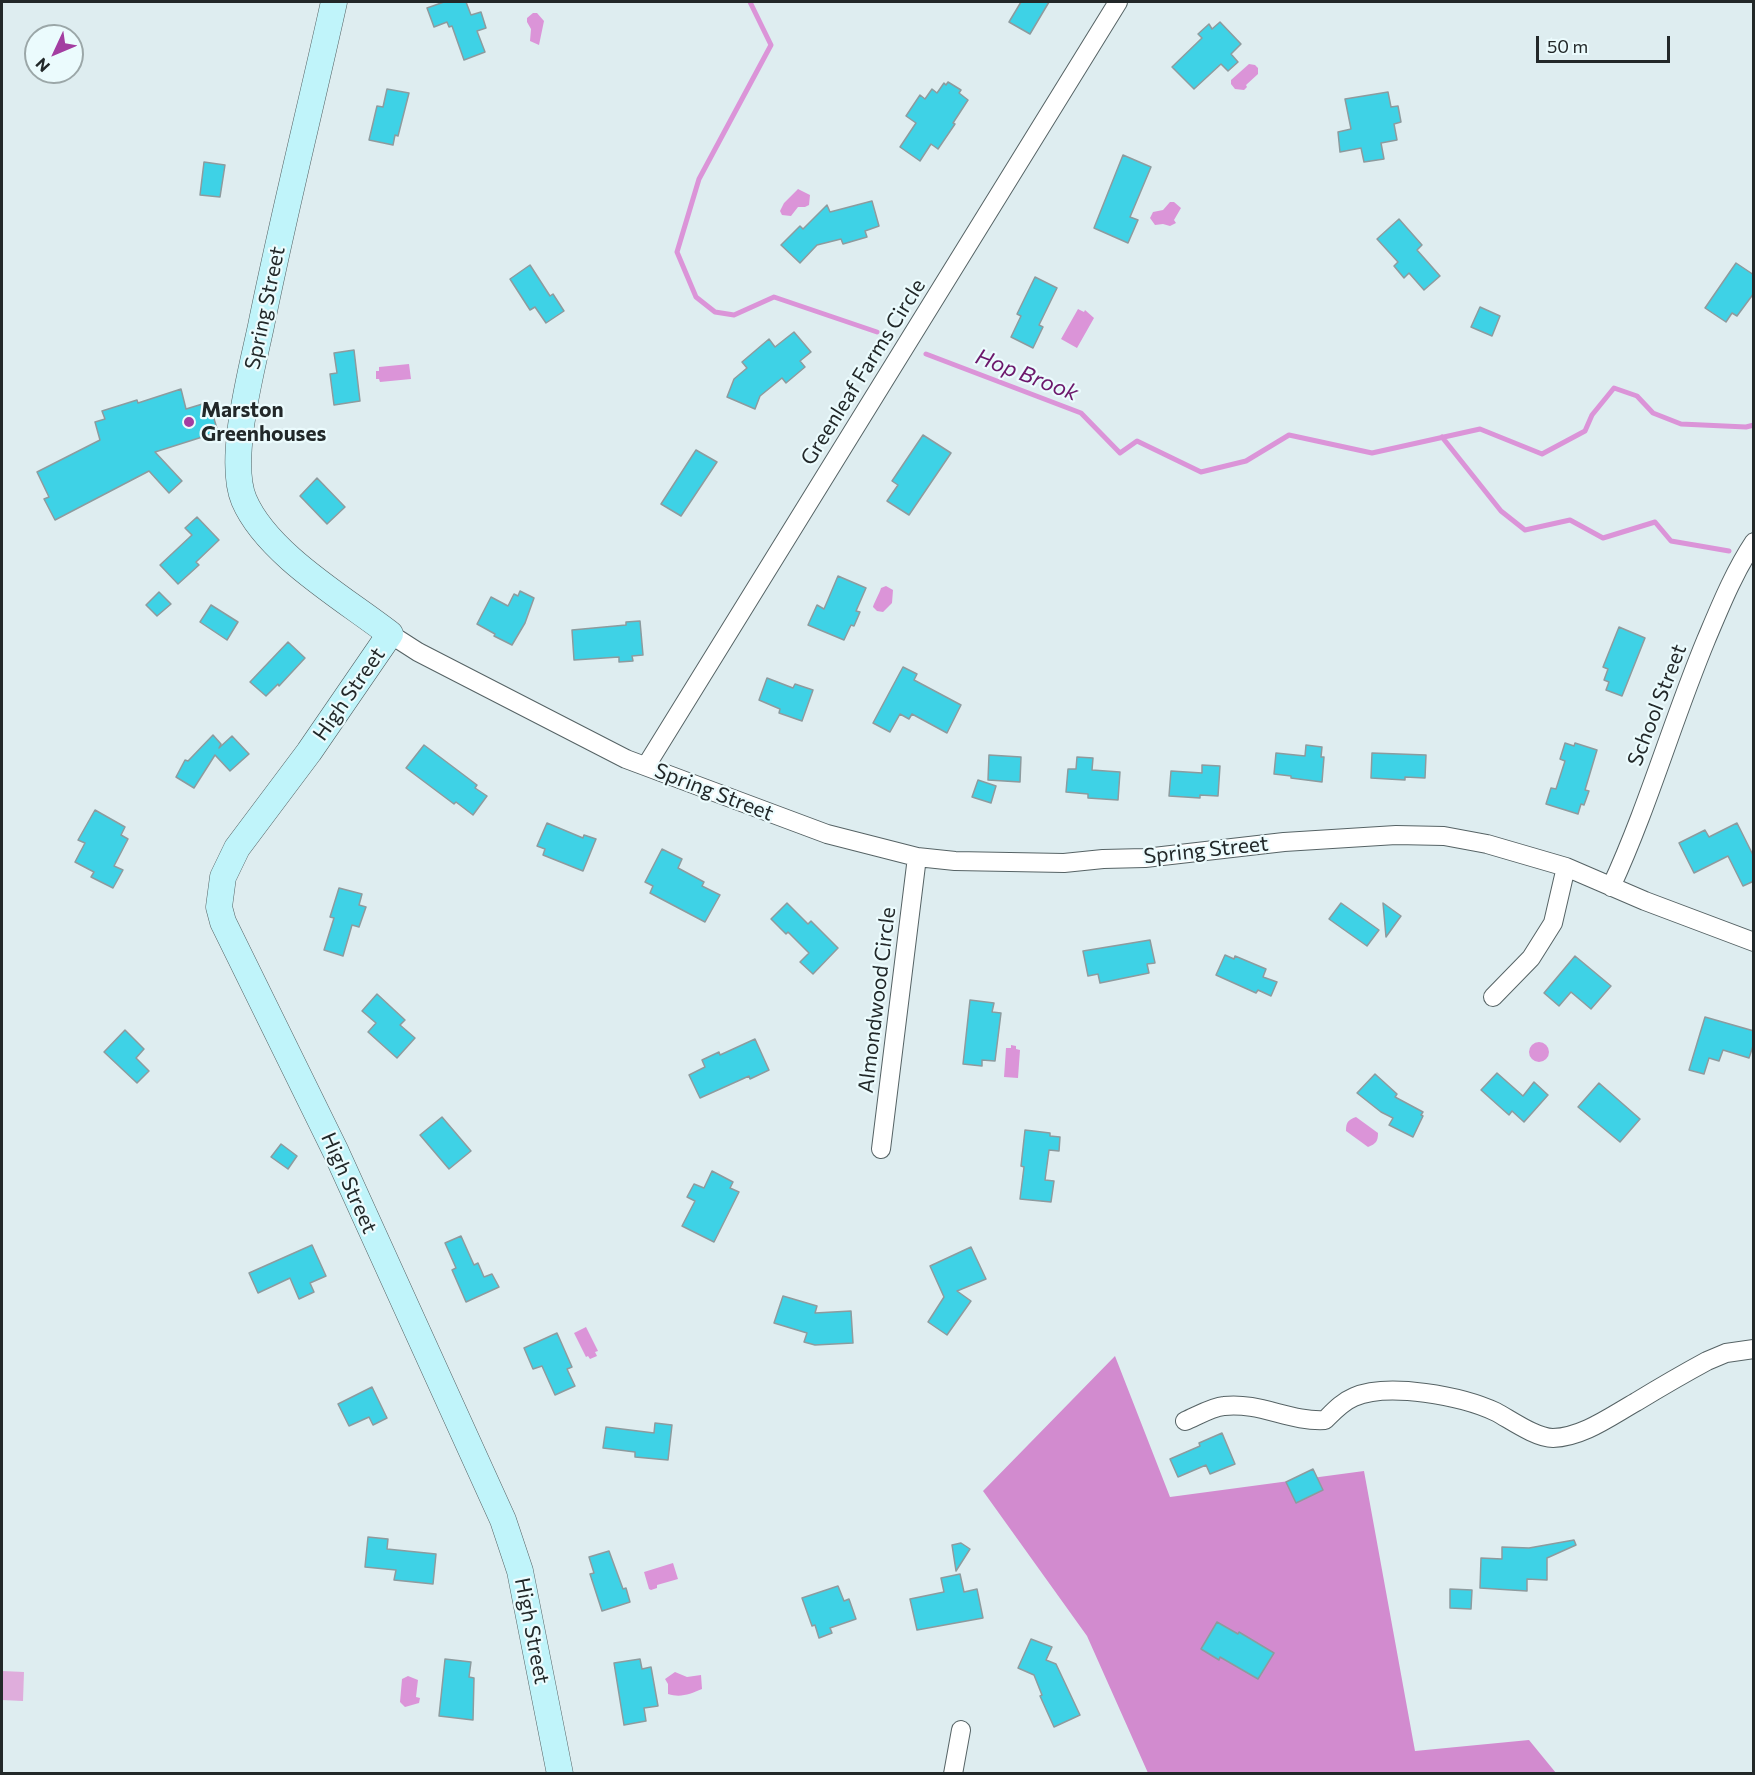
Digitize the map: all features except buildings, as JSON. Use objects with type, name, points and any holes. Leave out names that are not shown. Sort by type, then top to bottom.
[{"type":"street","name":"Spring Street","points":[[334,2],[244,411],[238,463],[239,486],[253,517],[288,557],[390,634],[418,652],[626,759],[827,834],[917,858],[1065,863],[1145,858],[1284,842],[1396,835],[1444,836],[1487,844],[1566,867],[1611,887],[1754,942]]},
{"type":"street","name":"Greenleaf Farms Circle","points":[[646,766],[1118,2]]},
{"type":"street","name":"School Street","points":[[1611,887],[1628,849],[1678,710],[1715,618],[1742,560],[1754,542]]},
{"type":"street","name":"High Street","points":[[390,634],[309,752],[237,848],[223,877],[219,907],[222,921],[336,1152],[503,1520],[520,1571],[560,1773]]},
{"type":"street","name":"Almondwood Circle","points":[[881,1149],[917,858]]},
{"type":"street","points":[[1493,997],[1531,958],[1553,923],[1566,867]]},
{"type":"street","points":[[1185,1421],[1223,1406],[1258,1407],[1308,1421],[1325,1420],[1341,1404],[1354,1397],[1371,1392],[1403,1391],[1460,1398],[1493,1411],[1539,1435],[1552,1438],[1577,1434],[1598,1424],[1707,1361],[1726,1353],[1754,1349]]},
{"type":"street","points":[[953,1773],[961,1730]]},
{"type":"shaded area","points":[[537,13],[544,21],[539,45],[530,41],[531,29],[527,18]]},
{"type":"shaded area","points":[[1249,64],[1258,68],[1258,74],[1244,90],[1235,89],[1231,80]]},
{"type":"shaded area","points":[[798,189],[810,195],[809,205],[798,207],[791,216],[782,215],[780,211],[784,203]]},
{"type":"shaded area","points":[[1170,202],[1174,202],[1181,208],[1174,220],[1176,223],[1170,226],[1155,225],[1150,218],[1153,212],[1163,210]]},
{"type":"shaded area","points":[[1078,309],[1084,312],[1085,310],[1094,318],[1077,348],[1061,339]]},
{"type":"shaded area","points":[[409,364],[411,379],[380,382],[376,379],[376,371],[379,371],[379,367]]},
{"type":"shaded area","points":[[886,586],[893,590],[892,603],[883,612],[877,611],[873,606],[881,588]]},
{"type":"shaded area","points":[[1539,1042],[1546,1045],[1549,1052],[1546,1059],[1539,1062],[1532,1059],[1529,1052],[1532,1045]]},
{"type":"shaded area","points":[[1011,1045],[1020,1050],[1018,1078],[1004,1077],[1006,1048],[1011,1048]]},
{"type":"shaded area","points":[[1356,1117],[1378,1133],[1373,1145],[1368,1147],[1346,1131],[1348,1122]]},
{"type":"shaded area","points":[[586,1327],[598,1351],[595,1352],[597,1356],[590,1359],[586,1357],[574,1333]]},
{"type":"shaded area","points":[[1115,1356],[1170,1497],[1364,1471],[1415,1751],[1529,1740],[1556,1773],[1148,1773],[1087,1636],[983,1491]]},
{"type":"shaded area","points":[[673,1563],[678,1579],[649,1589],[644,1572]]},
{"type":"shaded area","points":[[2,1671],[24,1672],[23,1701],[2,1700]]},
{"type":"shaded area","points":[[675,1672],[687,1677],[701,1675],[702,1689],[689,1694],[668,1694],[668,1684],[665,1679]]},
{"type":"shaded area","points":[[408,1676],[418,1680],[416,1697],[420,1698],[419,1703],[405,1707],[400,1702],[402,1679]]},
{"type":"waterway","name":"Hop Brook","points":[[750,2],[771,45],[699,179],[677,252],[696,297],[715,312],[734,315],[774,297],[877,332]]},
{"type":"waterway","name":"Hop Brook","points":[[926,354],[1081,413],[1120,453],[1137,441],[1201,472],[1246,461],[1289,435],[1372,453],[1480,429],[1542,454],[1585,431],[1592,415],[1614,388],[1637,396],[1653,413],[1681,424],[1746,427],[1754,425]]},
{"type":"waterway","points":[[1442,437],[1501,511],[1525,530],[1570,520],[1603,538],[1655,522],[1671,541],[1729,551]]},
{"type":"place","name":"Marston Greenhouses","points":[[189,422]]}]
